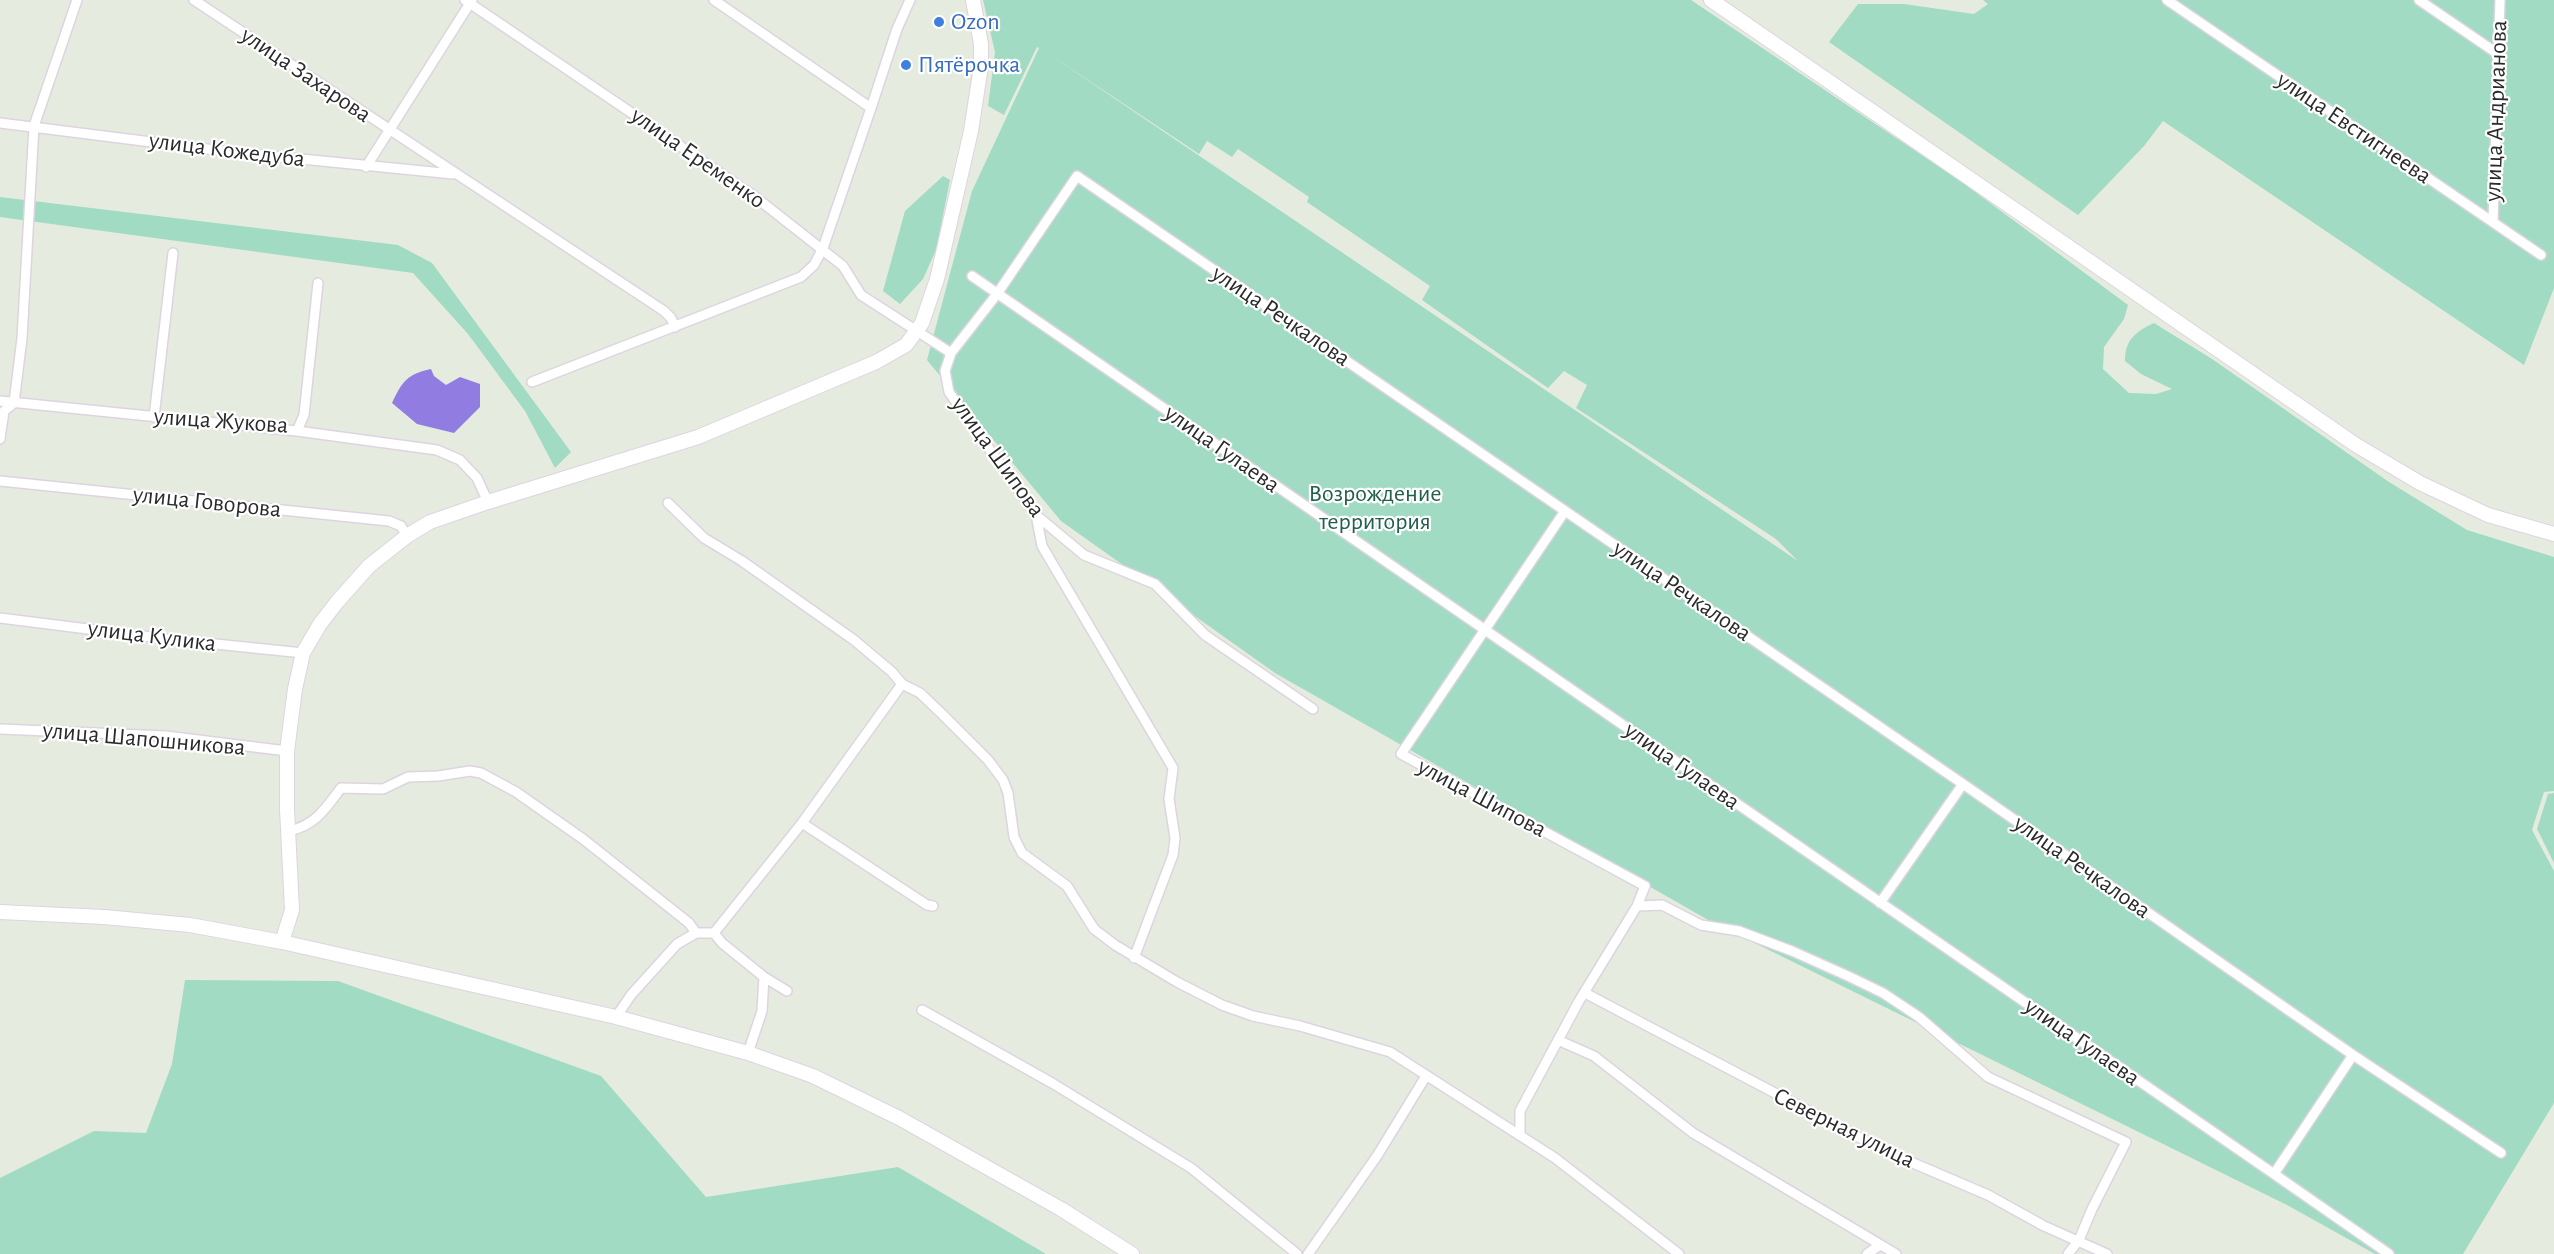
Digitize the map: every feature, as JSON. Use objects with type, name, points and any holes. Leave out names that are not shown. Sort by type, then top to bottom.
[{"type":"main road","points":[[282,942],[292,910],[287,751],[295,689],[303,652],[320,624],[350,586],[386,551],[407,536],[452,513],[698,436],[894,353],[906,345],[917,330],[928,307],[937,279],[972,131],[981,66],[981,44],[973,0]]},
{"type":"main road","points":[[1711,0],[2356,445],[2420,483],[2488,515],[2554,534]]},
{"type":"main road","points":[[0,912],[104,917],[189,925],[282,942],[616,1017],[748,1053],[813,1076],[899,1118],[1061,1209],[1132,1254]]},
{"type":"street","points":[[0,439],[4,411],[14,403],[22,338],[34,126],[77,0]]},
{"type":"street","name":"улица Захарова","points":[[194,0],[389,130]]},
{"type":"street","points":[[714,0],[871,108]]},
{"type":"street","points":[[532,382],[801,278],[814,265],[823,248],[897,29],[910,0]]},
{"type":"street","name":"улица Евстигнеева","points":[[2167,0],[2541,255]]},
{"type":"street","points":[[2419,0],[2498,54]]},
{"type":"street","name":"улица Андрианова","points":[[2493,222],[2500,0]]},
{"type":"street","points":[[366,166],[469,1]]},
{"type":"street","name":"улица Еременко","points":[[469,1],[754,196],[843,266],[861,296],[917,330]]},
{"type":"street","name":"улица Кожедуба","points":[[0,123],[366,166],[455,174]]},
{"type":"street","name":"улица Кожедуба","points":[[389,130],[664,311],[672,318],[675,327]]},
{"type":"street","name":"улица Речкалова","points":[[951,354],[997,294],[1077,176],[1963,784],[2353,1055],[2501,1153]]},
{"type":"street","points":[[154,417],[173,253]]},
{"type":"street","name":"улица Гулаева","points":[[972,276],[2389,1254]]},
{"type":"street","name":"улица Жукова","points":[[0,401],[297,430],[303,415],[318,283]]},
{"type":"street","points":[[917,330],[951,354]]},
{"type":"street","name":"улица Шипова","points":[[951,354],[945,370],[949,392],[1036,515],[1084,555],[1155,584],[1205,634],[1313,709]]},
{"type":"street","points":[[297,430],[437,450],[460,460],[477,478],[488,501]]},
{"type":"street","name":"улица Говорова","points":[[0,480],[389,521],[401,526],[407,536]]},
{"type":"street","points":[[668,503],[704,538],[742,561],[854,640],[892,672],[902,684],[920,693],[988,760],[1004,780],[1014,837],[1022,853],[1067,886],[1094,929],[1134,958],[1222,1005],[1253,1016],[1300,1026],[1390,1052],[1555,1158],[1679,1254]]},
{"type":"street","name":"улица Шипова","points":[[1565,511],[1483,629],[1401,754],[1645,886],[1637,906]]},
{"type":"street","points":[[1036,515],[1042,546],[1173,768],[1169,799],[1175,838],[1173,855],[1134,958]]},
{"type":"street","name":"улица Кулика","points":[[0,618],[167,639],[303,652]]},
{"type":"street","points":[[714,933],[802,823],[902,684]]},
{"type":"street","name":"улица Шапошникова","points":[[0,729],[166,736],[287,751]]},
{"type":"street","points":[[289,831],[312,823],[341,788],[383,789],[408,777],[438,776],[470,771],[481,773],[516,792],[583,839],[689,922],[696,933]]},
{"type":"street","points":[[1880,903],[1963,784]]},
{"type":"street","points":[[802,823],[927,905],[933,906]]},
{"type":"street","points":[[1520,1135],[1520,1111],[1585,993],[1637,906],[1662,905],[1701,926],[1739,931],[1792,951],[1867,985],[1919,1017],[1988,1077],[2126,1142],[2079,1240],[2068,1254]]},
{"type":"street","points":[[616,1017],[631,995],[677,944],[696,933],[714,933]]},
{"type":"street","points":[[714,933],[723,944],[764,977],[787,991]]},
{"type":"street","points":[[748,1053],[762,1011],[764,977]]},
{"type":"street","name":"Северная улица","points":[[1585,993],[1885,1151],[1988,1195],[2044,1226],[2108,1254]]},
{"type":"street","points":[[922,1010],[1052,1083],[1191,1167],[1297,1254]]},
{"type":"street","points":[[1560,1041],[1594,1056],[1693,1133],[1896,1254]]},
{"type":"street","points":[[2274,1174],[2353,1055]]},
{"type":"street","points":[[1308,1254],[1377,1156],[1426,1076]]},
{"type":"street","points":[[1868,1254],[1880,1245]]},
{"type":"green space","name":"Возрождение территория","points":[[983,0],[1691,0],[1963,183],[2128,305],[2124,319],[2104,347],[2103,369],[2129,393],[2156,394],[2172,389],[2141,374],[2125,361],[2127,347],[2132,337],[2154,323],[2212,359],[2389,482],[2467,530],[2554,557],[2554,791],[2544,792],[2532,830],[2554,871],[2554,1103],[2463,1254],[2375,1254],[2287,1205],[1710,921],[1275,673],[1061,521],[927,360],[972,191],[1039,48],[1037,47],[1004,115],[988,106],[995,52]],"holes":[[[1040,48],[1199,154],[1207,141],[1232,157],[1238,149],[1309,197],[1307,202],[1430,286],[1422,300],[1548,388],[1564,371],[1587,385],[1576,408],[1776,539],[1798,561]]]},
{"type":"green space","points":[[1983,0],[2554,0],[2554,288],[2524,365],[2163,121],[2144,146],[2078,215],[1829,42],[1858,4],[1904,4],[1974,14],[1988,4]]},
{"type":"green space","points":[[943,176],[950,180],[936,250],[923,279],[900,304],[883,291],[905,211]]},
{"type":"green space","points":[[0,197],[398,245],[432,263],[571,452],[555,468],[525,411],[468,334],[413,273],[0,217]]},
{"type":"green space","points":[[2554,793],[2554,863],[2537,829],[2548,794]]},
{"type":"green space","points":[[185,980],[338,981],[601,1076],[706,1197],[898,1167],[1046,1254],[0,1254],[0,1178],[94,1131],[146,1133],[172,1064]]},
{"type":"shaded area","points":[[431,369],[434,376],[446,385],[460,377],[480,384],[480,407],[454,433],[417,424],[392,403],[406,380],[416,373]]},
{"type":"place","name":"Ozon","points":[[939,22]]},
{"type":"place","name":"Пятёрочка","points":[[906,65]]}]
